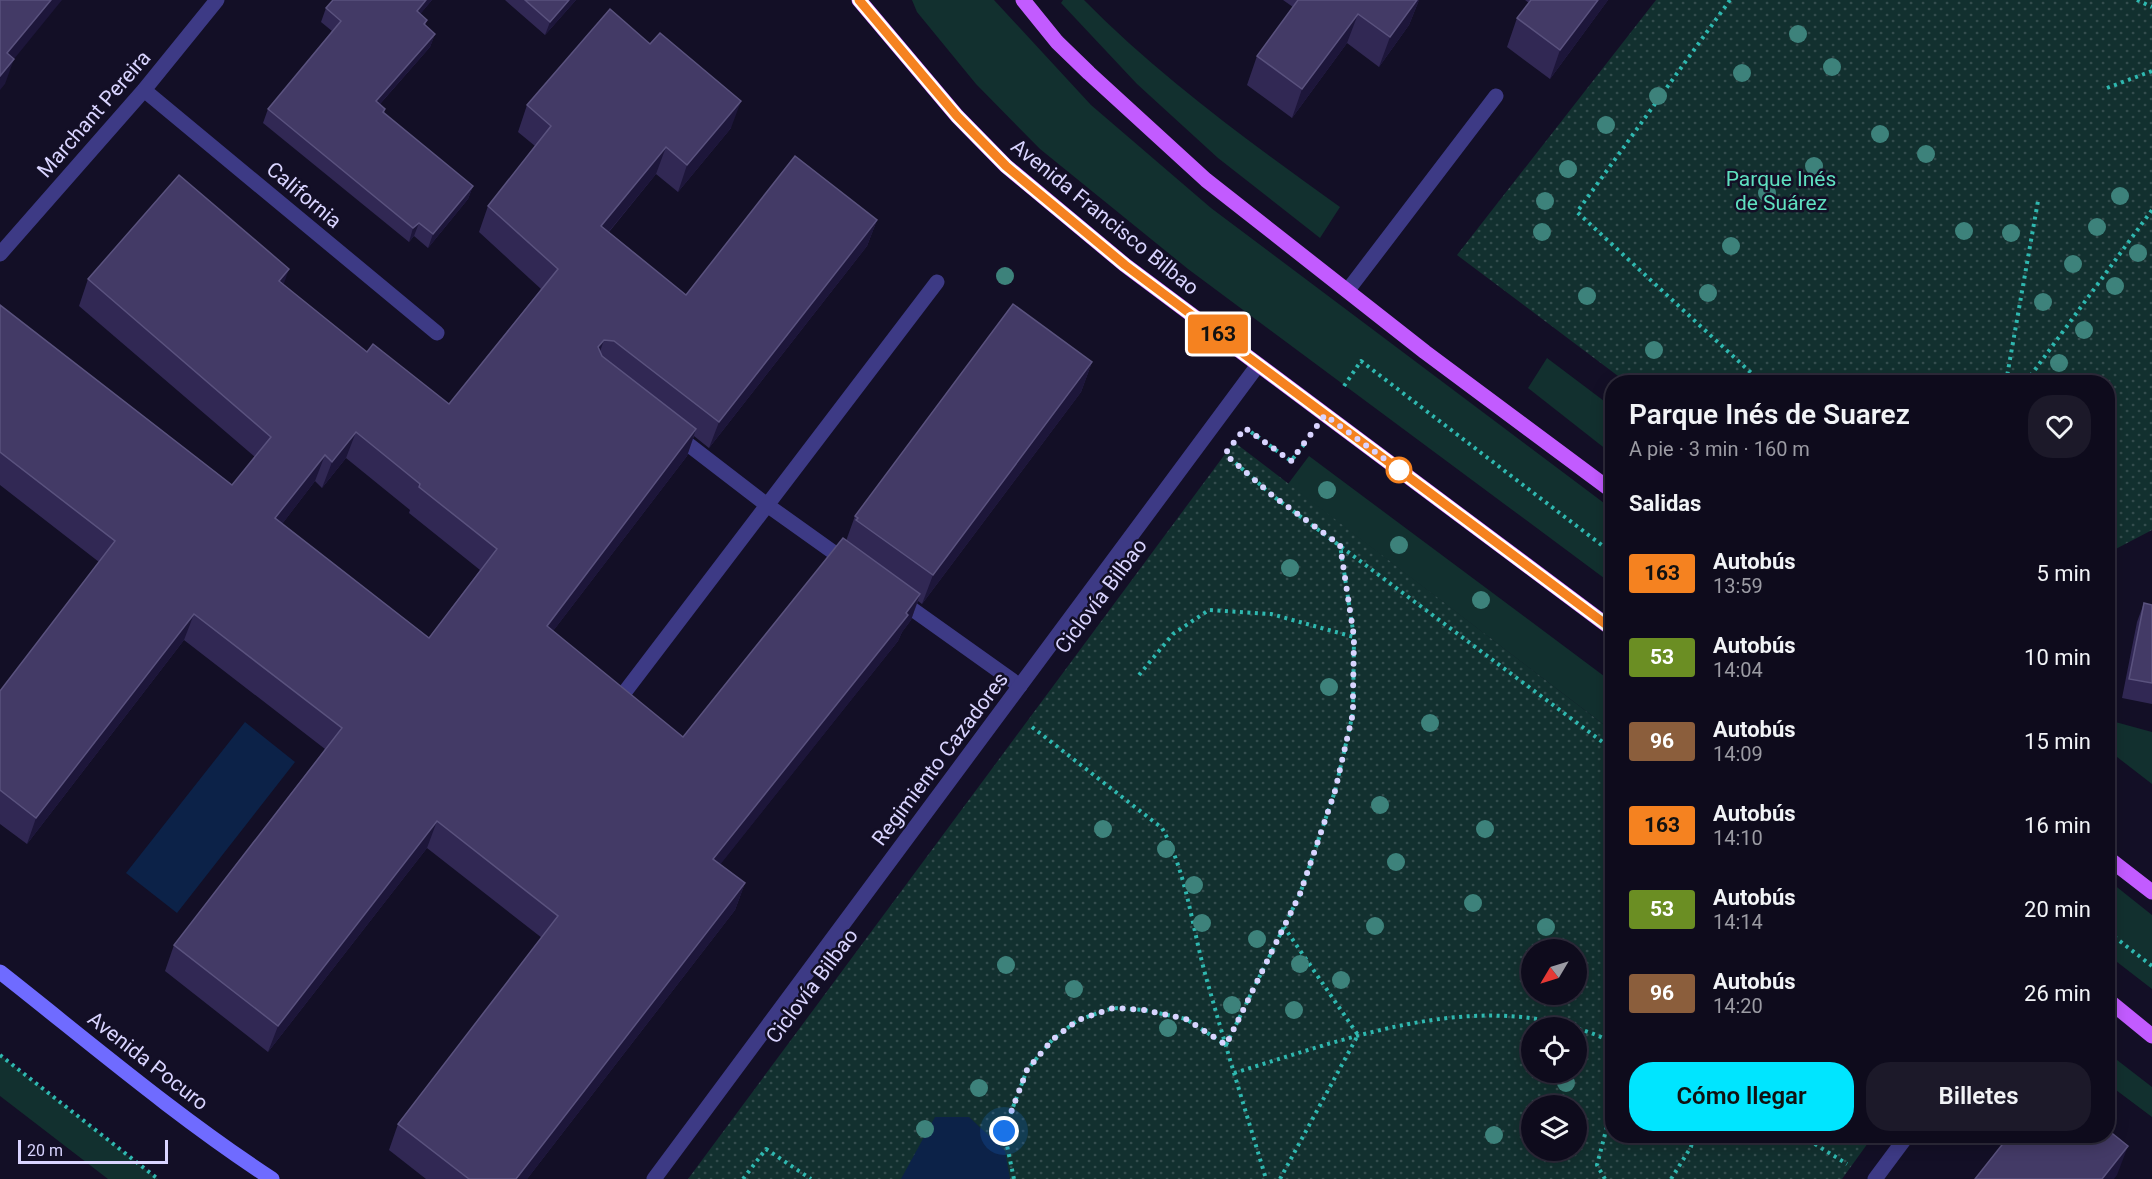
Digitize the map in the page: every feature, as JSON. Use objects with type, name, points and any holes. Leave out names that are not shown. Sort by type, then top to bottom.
[{"type":"main road","name":"Avenida Francisco Bilbao","points":[[859,0],[957,116],[1006,166],[1125,265],[1605,624]]},
{"type":"main road","points":[[870,15],[877,0]]},
{"type":"main road","points":[[1027,2],[1057,42],[1206,180],[1425,352],[1605,486]]},
{"type":"main road","points":[[2115,863],[2152,892]]},
{"type":"main road","name":"Avenida Pocuro","points":[[0,972],[187,1119],[272,1179]]},
{"type":"main road","points":[[2115,1006],[2152,1036]]},
{"type":"street","name":"Marchant Pereira","points":[[0,254],[144,90],[217,0]]},
{"type":"street","name":"California","points":[[144,90],[437,333]]},
{"type":"street","points":[[1348,290],[1496,96]]},
{"type":"street","points":[[621,697],[937,282]]},
{"type":"street","name":"Regimiento Cazadores","points":[[654,1179],[1258,364]]},
{"type":"street","points":[[664,425],[767,505],[855,568]]},
{"type":"street","points":[[884,589],[1020,686]]},
{"type":"street","points":[[1875,1179],[1902,1143]]},
{"type":"path","points":[[1730,0],[1576,212],[1753,375]]},
{"type":"path","points":[[2137,0],[2152,7]]},
{"type":"path","points":[[2107,88],[2152,71]]},
{"type":"path","points":[[2007,375],[2038,201]]},
{"type":"path","points":[[2031,375],[2152,210]]},
{"type":"path","points":[[1245,428],[1291,461],[1361,361],[1605,548]]},
{"type":"path","points":[[1208,433],[1220,451],[1273,496],[1605,744]]},
{"type":"path","points":[[1226,1045],[1300,894],[1335,791],[1353,713],[1354,637],[1340,545]]},
{"type":"path","points":[[1139,675],[1173,634],[1209,610],[1271,614],[1354,637]]},
{"type":"path","points":[[1005,707],[1122,795],[1162,828],[1170,842],[1191,912],[1205,975],[1266,1179]]},
{"type":"path","points":[[1284,926],[1358,1035]]},
{"type":"path","points":[[2115,937],[2152,966]]},
{"type":"path","points":[[1014,1179],[1004,1131],[1027,1070],[1052,1040],[1078,1020],[1113,1008],[1144,1010],[1186,1019],[1226,1045]]},
{"type":"path","points":[[1234,1073],[1358,1035],[1427,1021],[1476,1015],[1533,1017],[1575,1026],[1605,1039]]},
{"type":"path","points":[[1280,1179],[1358,1035]]},
{"type":"path","points":[[0,1055],[158,1179]]},
{"type":"path","points":[[1605,1134],[1597,1165],[1605,1179]]},
{"type":"path","points":[[1671,1179],[1691,1143]]},
{"type":"path","points":[[1813,1143],[1854,1168]]},
{"type":"path","points":[[743,1179],[766,1149],[811,1179]]},
{"type":"green space","points":[[912,0],[994,0],[1091,105],[1211,208],[1605,504],[1605,579],[1188,269],[1040,149],[976,84],[917,12]]},
{"type":"green space","points":[[1063,0],[1084,0],[1144,57],[1176,83],[1240,134],[1340,207],[1320,238],[1218,158],[1137,84],[1061,3]]},
{"type":"green space","name":"Parque Inés de Suárez","points":[[1656,0],[2152,0],[2152,530],[2115,549],[2115,375],[1617,375],[1457,255]]},
{"type":"green space","points":[[1547,358],[1605,402],[1605,448],[1528,388]]},
{"type":"green space","points":[[1234,442],[1605,726],[1605,1143],[1868,1143],[1842,1179],[688,1179]]},
{"type":"green space","points":[[1309,456],[1605,677],[1605,726],[1288,484]]},
{"type":"green space","points":[[2115,722],[2152,732],[2152,784],[2115,755]]},
{"type":"green space","points":[[2115,886],[2152,915],[2152,989],[2115,960]]},
{"type":"green space","points":[[0,1055],[158,1179],[108,1179],[0,1096]]},
{"type":"green space","points":[[2115,1058],[2152,1087],[2152,1117],[2115,1089]]},
{"type":"water","points":[[245,722],[295,762],[177,913],[126,873]]},
{"type":"water","points":[[935,1117],[969,1117],[1005,1151],[1010,1179],[901,1179]]},
{"type":"building","points":[[0,0],[51,0],[7,53],[14,59],[0,76]]},
{"type":"building","points":[[333,0],[426,0],[417,11],[427,20],[424,24],[435,34],[376,101],[385,109],[383,112],[473,186],[433,234],[419,223],[413,228],[268,109],[341,21],[326,8]]},
{"type":"building","points":[[525,0],[569,0],[550,22]]},
{"type":"building","points":[[1298,0],[1417,0],[1390,37],[1358,14],[1302,89],[1257,56]]},
{"type":"building","points":[[1531,0],[1598,0],[1560,50],[1517,18]]},
{"type":"building","points":[[610,9],[650,44],[660,33],[741,101],[687,165],[666,147],[601,226],[686,295],[795,156],[877,220],[719,422],[614,341],[604,340],[598,347],[602,356],[696,429],[547,626],[683,737],[843,538],[920,594],[906,613],[908,615],[713,859],[745,883],[516,1179],[469,1179],[398,1124],[558,916],[437,821],[278,1026],[174,945],[342,728],[194,614],[36,818],[0,790],[0,691],[115,541],[0,452],[0,305],[232,485],[271,437],[88,279],[179,175],[289,269],[279,281],[367,352],[373,344],[449,404],[558,269],[488,206],[551,126],[527,105]],"holes":[[[356,432],[420,484],[419,487],[497,549],[429,638],[275,518],[325,455],[332,462]]]},
{"type":"building","points":[[1013,304],[1092,362],[933,575],[856,520],[858,518],[855,516]]},
{"type":"building","points":[[2144,603],[2152,605],[2152,683],[2129,679]]},
{"type":"building","points":[[2115,1136],[2128,1146],[2102,1179],[1975,1179],[2003,1143],[2115,1143]]},
{"type":"bus line","name":"163","points":[[859,0],[957,116],[1006,166],[1065,217],[1125,265],[1605,624]]},
{"type":"route","points":[[1004,1131],[1027,1070],[1052,1040],[1078,1020],[1113,1008],[1144,1010],[1186,1019],[1226,1045],[1300,894],[1335,791],[1353,713],[1354,637],[1340,545],[1273,496],[1225,454],[1245,428],[1291,461],[1325,415],[1402,472],[1399,470]]}]
